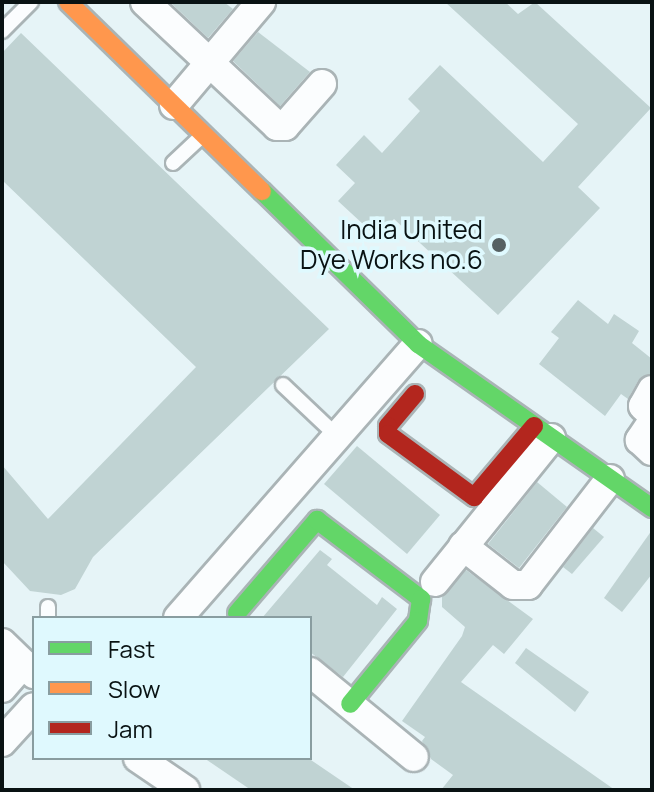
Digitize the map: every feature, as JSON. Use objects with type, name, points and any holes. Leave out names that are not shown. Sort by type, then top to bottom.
[{"type":"street","points":[[68,2],[418,344],[652,508]]},
{"type":"street","points":[[145,2],[281,127],[322,84]]},
{"type":"street","points":[[174,105],[258,3]]},
{"type":"street","points":[[180,616],[208,589],[418,344]]},
{"type":"street","points":[[652,390],[643,406],[652,414]]},
{"type":"street","points":[[415,394],[388,426],[388,434],[474,497],[542,432]]},
{"type":"street","points":[[652,422],[640,440],[652,451]]},
{"type":"street","points":[[435,582],[542,432]]},
{"type":"street","points":[[463,546],[513,585],[528,585],[610,479]]},
{"type":"street","points":[[208,589],[240,615],[317,520],[410,590],[421,599],[418,621],[350,704]]},
{"type":"street","points":[[2,643],[14,677]]},
{"type":"street","points":[[312,674],[414,757]]},
{"type":"street","points":[[2,742],[32,709]]},
{"type":"street","points":[[141,760],[178,788]]},
{"type":"lane","points":[[2,31],[31,2]]},
{"type":"lane","points":[[173,163],[204,135]]},
{"type":"lane","points":[[283,385],[338,437]]},
{"type":"building","points":[[170,2],[224,2],[233,9],[208,38]]},
{"type":"building","points":[[445,2],[505,2],[518,14],[535,2],[651,108],[578,187],[600,208],[498,315],[394,219],[377,237],[338,201],[355,183],[336,165],[364,135],[382,153],[420,111],[408,99],[440,65],[543,162],[578,124]]},
{"type":"building","points":[[258,32],[310,72],[280,106],[233,61]]},
{"type":"building","points":[[21,33],[329,329],[93,557],[75,589],[61,595],[30,591],[2,561],[2,465],[48,519],[196,367],[2,180],[2,53]]},
{"type":"building","points":[[578,300],[608,324],[614,314],[639,331],[632,343],[652,359],[652,373],[638,381],[628,399],[621,394],[605,416],[539,364],[559,338],[551,332]]},
{"type":"building","points":[[357,446],[440,515],[407,554],[324,484]]},
{"type":"building","points":[[537,482],[567,507],[519,568],[488,544]]},
{"type":"building","points":[[593,528],[604,537],[572,574],[563,567]]},
{"type":"building","points":[[652,530],[652,574],[622,612],[604,598]]},
{"type":"building","points":[[320,550],[332,559],[327,565],[377,605],[382,597],[397,609],[343,677],[312,654],[312,616],[264,616]]},
{"type":"building","points":[[466,570],[533,619],[504,654],[493,645],[461,682],[615,790],[441,790],[453,775],[431,759],[422,741],[425,737],[402,721],[462,636],[465,627],[442,607],[442,597]]},
{"type":"building","points":[[526,648],[589,692],[575,712],[515,663]]},
{"type":"building","points":[[207,760],[311,760],[355,790],[251,790]]},
{"type":"traffic: fast","points":[[262,191],[418,344],[652,508]]},
{"type":"traffic: fast","points":[[237,613],[317,520],[421,599],[418,621],[350,704]]},
{"type":"traffic: slow","points":[[68,2],[262,191]]},
{"type":"traffic: jam","points":[[415,394],[388,426],[388,434],[474,497],[534,426]]},
{"type":"place","name":"India United Dye Works no.6","points":[[499,245]]}]
